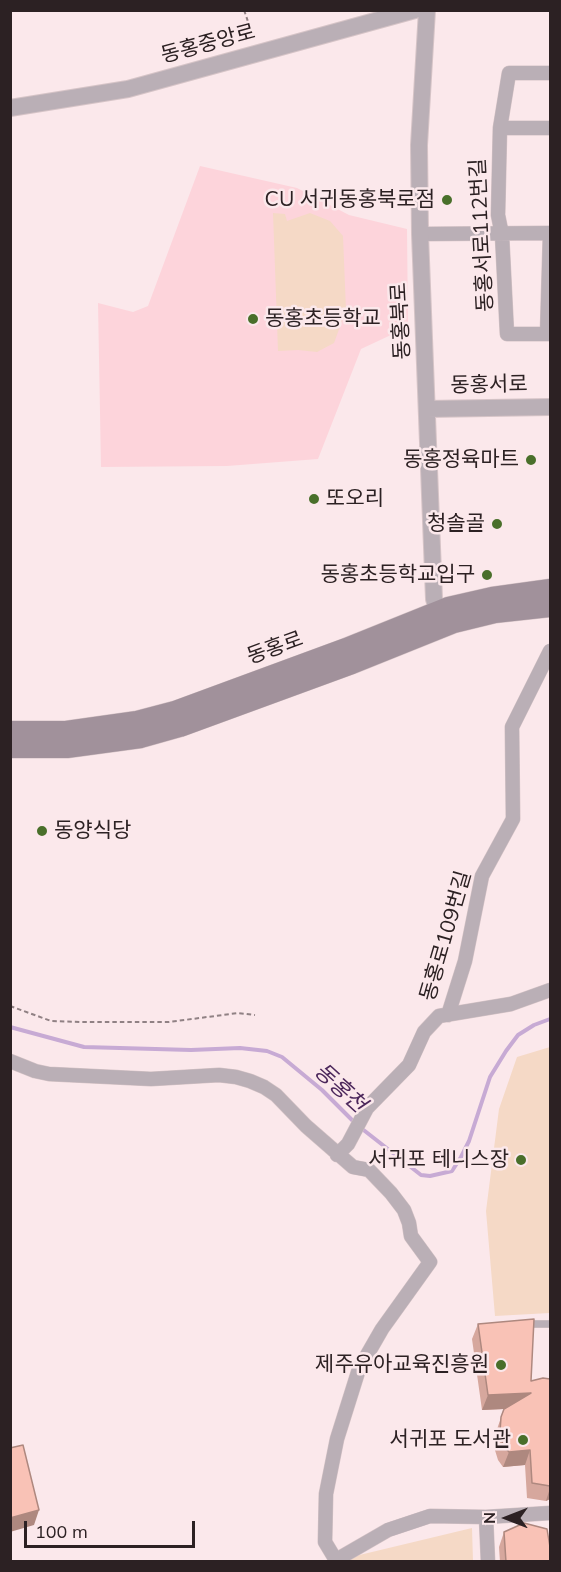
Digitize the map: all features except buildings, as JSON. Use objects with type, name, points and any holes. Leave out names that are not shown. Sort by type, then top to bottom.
[{"type":"main road","name":"동홍로","points":[[10,748],[42,749],[122,742],[180,727],[342,668],[440,620],[448,607],[492,597],[550,590]]},
{"type":"main road","name":"동홍로","points":[[10,731],[42,732],[87,729],[147,719],[175,711],[336,652],[440,620],[454,623],[495,614],[550,607]]},
{"type":"street","name":"동홍중앙로","points":[[10,108],[129,89],[415,10]]},
{"type":"street","name":"동홍북로","points":[[427,10],[419,145],[420,234],[434,599],[440,620]]},
{"type":"street","name":"동홍서로112번길","points":[[549,334],[507,334],[502,235],[498,215],[500,128],[508,73],[550,73]]},
{"type":"street","name":"동홍서로112번길","points":[[500,128],[550,128]]},
{"type":"street","points":[[420,234],[550,233],[549,334]]},
{"type":"street","name":"동홍서로","points":[[427,409],[550,407]]},
{"type":"street","name":"동홍로109번길","points":[[337,1155],[348,1144],[367,1108],[409,1065],[424,1032],[439,1016],[448,1015],[465,961],[482,876],[513,819],[512,727],[550,651]]},
{"type":"street","points":[[448,1015],[511,1004],[550,990]]},
{"type":"street","points":[[10,1061],[35,1071],[73,1076],[151,1079],[236,1077],[264,1087],[276,1095],[337,1155],[353,1167],[369,1170],[392,1193],[404,1210],[411,1236],[430,1262],[382,1329],[358,1369],[337,1440],[326,1494],[325,1542],[337,1561],[388,1530],[430,1516],[486,1517],[550,1513]]},
{"type":"street","points":[[486,1517],[488,1562]]},
{"type":"lane","points":[[519,1324],[550,1324]]},
{"type":"path","points":[[244,10],[256,44]]},
{"type":"path","points":[[10,1006],[51,1021],[169,1022],[238,1013],[255,1015]]},
{"type":"shaded area","name":"동홍초등학교","points":[[200,166],[297,188],[349,215],[407,229],[408,327],[361,349],[318,459],[227,466],[101,467],[98,303],[133,312],[148,306]]},
{"type":"shaded area","points":[[273,213],[285,214],[287,221],[310,213],[330,221],[343,236],[346,310],[334,343],[317,352],[278,351]]},
{"type":"shaded area","name":"서귀포 테니스장","points":[[550,1047],[550,1313],[495,1316],[486,1211],[499,1109],[517,1057]]},
{"type":"shaded area","points":[[472,1528],[473,1561],[351,1562],[347,1558]]},
{"type":"waterway","name":"동홍천","points":[[361,1128],[421,1175],[430,1176],[452,1171],[469,1141],[490,1077],[506,1051],[518,1035],[550,1019]]},
{"type":"waterway","name":"동홍천","points":[[10,1027],[84,1047],[191,1050],[240,1048],[267,1051],[282,1057],[322,1090],[355,1123]]},
{"type":"place","name":"CU 서귀동홍북로점","points":[[447,200]]},
{"type":"place","name":"동홍초등학교","points":[[253,319]]},
{"type":"place","name":"동홍정육마트","points":[[531,460]]},
{"type":"place","name":"또오리","points":[[314,499]]},
{"type":"place","name":"청솔골","points":[[497,524]]},
{"type":"place","name":"동홍초등학교입구","points":[[487,575]]},
{"type":"place","name":"동양식당","points":[[42,831]]},
{"type":"place","name":"서귀포 테니스장","points":[[521,1160]]},
{"type":"place","name":"제주유아교육진흥원","points":[[501,1365]]},
{"type":"place","name":"서귀포 도서관","points":[[523,1440]]}]
